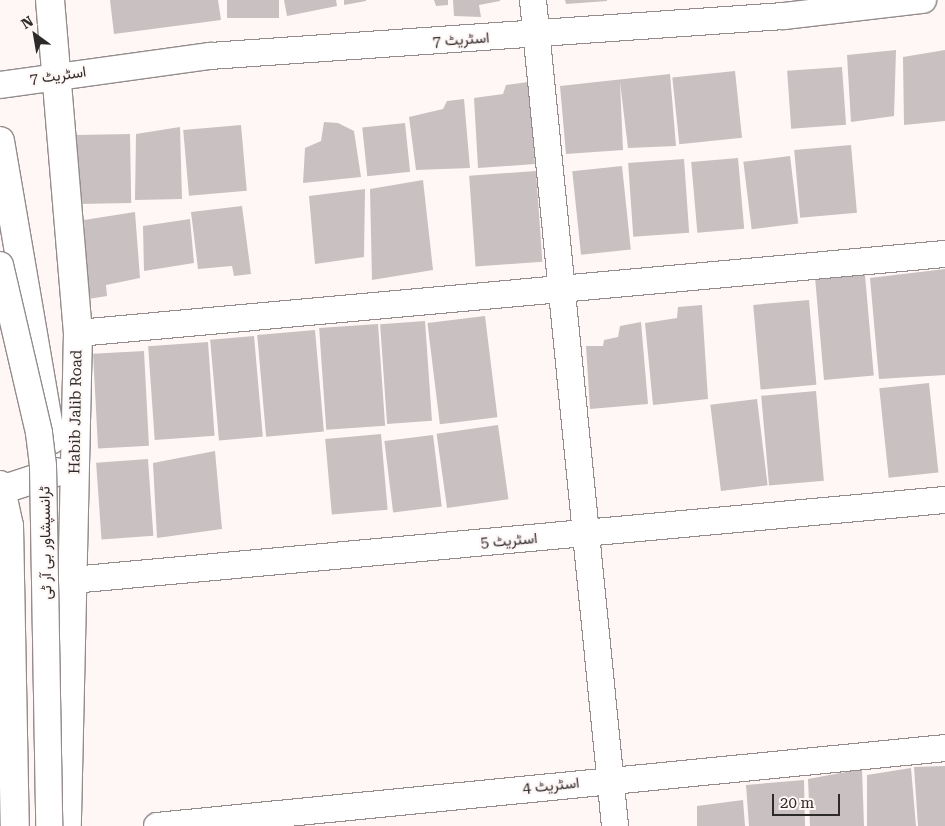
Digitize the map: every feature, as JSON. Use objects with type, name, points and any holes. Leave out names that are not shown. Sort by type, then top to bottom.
[{"type":"main road","name":"Habib Jalib Road","points":[[50,0],[58,75],[78,333],[67,826]]},
{"type":"main road","points":[[0,141],[10,184],[72,580]]},
{"type":"main road","points":[[15,826],[9,526],[1,487],[56,472]]},
{"type":"street","points":[[533,0],[560,291],[612,780],[615,826]]},
{"type":"street","name":"اسٹریٹ 7","points":[[0,85],[58,75],[210,56],[536,35],[783,8],[923,0]]},
{"type":"street","points":[[78,333],[560,291],[945,254]]},
{"type":"street","name":"ٹرانسپشاور بی آر ٹی","points":[[0,265],[39,434],[43,466],[49,826]]},
{"type":"street","name":"اسٹریٹ 5","points":[[72,580],[945,500]]},
{"type":"street","name":"اسٹریٹ 4","points":[[157,826],[945,748]]},
{"type":"building","points":[[110,0],[218,0],[221,20],[114,34]]},
{"type":"building","points":[[227,0],[279,0],[279,18],[227,18]]},
{"type":"building","points":[[284,0],[336,0],[337,6],[287,16]]},
{"type":"building","points":[[344,0],[366,0],[366,1],[344,5]]},
{"type":"building","points":[[434,0],[448,0],[448,5],[436,6]]},
{"type":"building","points":[[453,0],[500,1],[479,5],[481,17],[454,16]]},
{"type":"building","points":[[565,0],[607,0],[607,1],[566,4]]},
{"type":"building","points":[[896,50],[894,116],[851,122],[847,55]]},
{"type":"building","points":[[945,50],[945,121],[904,125],[903,57]]},
{"type":"building","points":[[842,67],[846,125],[791,129],[787,71]]},
{"type":"building","points":[[735,71],[742,138],[679,144],[672,78]]},
{"type":"building","points":[[670,74],[676,146],[628,148],[620,82],[623,150],[566,154],[560,86]]},
{"type":"building","points":[[528,82],[535,164],[478,168],[474,98],[503,94],[506,85]]},
{"type":"building","points":[[464,99],[470,168],[416,170],[409,117],[443,109],[447,101]]},
{"type":"building","points":[[324,122],[338,123],[354,131],[361,177],[303,183],[305,148],[321,141]]},
{"type":"building","points":[[405,123],[410,172],[367,176],[362,127]]},
{"type":"building","points":[[241,125],[247,191],[189,196],[183,130]]},
{"type":"building","points":[[180,127],[182,199],[135,200],[136,134]]},
{"type":"building","points":[[130,134],[131,203],[77,204],[76,135]]},
{"type":"building","points":[[851,145],[857,213],[800,218],[794,150]]},
{"type":"building","points":[[790,156],[798,223],[752,229],[743,162]]},
{"type":"building","points":[[738,158],[744,229],[697,233],[691,162]]},
{"type":"building","points":[[684,159],[689,233],[633,237],[628,163]]},
{"type":"building","points":[[622,166],[631,250],[581,255],[572,171]]},
{"type":"building","points":[[536,171],[542,262],[476,266],[469,176]]},
{"type":"building","points":[[423,180],[433,270],[372,280],[370,189]]},
{"type":"building","points":[[365,189],[364,257],[315,264],[309,196]]},
{"type":"building","points":[[242,206],[251,274],[234,276],[232,266],[198,269],[191,212]]},
{"type":"building","points":[[135,212],[140,278],[106,285],[107,296],[88,299],[84,220]]},
{"type":"building","points":[[190,219],[194,263],[144,271],[143,226]]},
{"type":"building","points":[[945,269],[945,375],[879,379],[870,278]]},
{"type":"building","points":[[865,275],[874,376],[824,380],[815,279]]},
{"type":"building","points":[[809,300],[816,385],[761,390],[753,305]]},
{"type":"building","points":[[702,305],[708,399],[653,405],[645,323],[677,318],[678,307]]},
{"type":"building","points":[[485,316],[497,417],[440,424],[427,323]]},
{"type":"building","points":[[425,321],[432,421],[387,424],[380,324]]},
{"type":"building","points":[[641,322],[648,404],[590,409],[586,346],[603,346],[604,340],[618,337],[620,326]]},
{"type":"building","points":[[378,324],[385,426],[326,430],[319,328]]},
{"type":"building","points":[[315,330],[324,432],[266,437],[257,335]]},
{"type":"building","points":[[254,336],[263,437],[219,440],[210,340]]},
{"type":"building","points":[[208,342],[215,436],[155,440],[148,346]]},
{"type":"building","points":[[144,351],[149,446],[98,449],[93,354]]},
{"type":"building","points":[[929,383],[938,473],[889,478],[879,388]]},
{"type":"building","points":[[816,391],[824,481],[769,485],[761,396]]},
{"type":"building","points":[[757,399],[768,485],[721,491],[710,405]]},
{"type":"building","points":[[498,425],[508,499],[447,508],[437,434]]},
{"type":"building","points":[[381,434],[388,510],[332,515],[325,439]]},
{"type":"building","points":[[433,435],[442,506],[393,512],[384,441]]},
{"type":"building","points":[[215,451],[222,529],[157,538],[153,463]]},
{"type":"building","points":[[148,459],[153,536],[101,539],[96,463]]},
{"type":"building","points":[[945,766],[945,826],[918,826],[914,767]]},
{"type":"building","points":[[911,768],[916,826],[867,826],[867,775]]},
{"type":"building","points":[[862,769],[864,826],[810,826],[808,779]]},
{"type":"building","points":[[804,780],[805,826],[749,826],[746,785]]},
{"type":"building","points":[[743,800],[745,826],[697,826],[697,806]]}]
